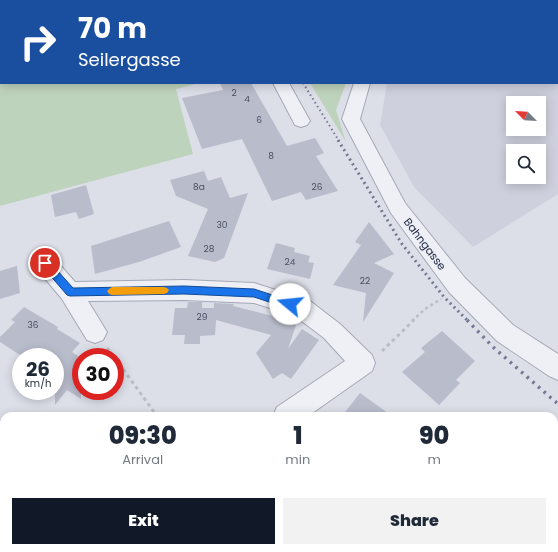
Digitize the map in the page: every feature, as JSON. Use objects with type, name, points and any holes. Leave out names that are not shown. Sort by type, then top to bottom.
[{"type":"street","points":[[282,84],[301,121]]},
{"type":"street","name":"Bahngasse","points":[[362,84],[351,119],[398,208],[457,285],[505,333],[558,368]]},
{"type":"street","points":[[45,263],[70,292],[95,332]]},
{"type":"street","points":[[70,292],[184,290],[254,293],[302,308],[332,331],[363,363],[292,412]]},
{"type":"path","points":[[363,363],[387,348],[425,310],[444,297],[457,285]]},
{"type":"path","points":[[124,370],[154,412]]},
{"type":"shaded area","points":[[387,84],[558,84],[558,194],[473,247],[414,187],[380,125]]},
{"type":"green space","points":[[0,84],[195,84],[176,89],[193,154],[0,206]]},
{"type":"green space","points":[[311,84],[346,84],[336,110],[346,142]]},
{"type":"building","points":[[220,84],[252,84],[287,146],[315,138],[324,153],[316,156],[338,191],[306,200],[301,192],[272,201],[242,139],[202,149],[182,98],[223,90]]},
{"type":"building","points":[[204,171],[208,181],[221,177],[230,198],[248,193],[224,258],[215,262],[188,256],[208,209],[176,196],[170,180]]},
{"type":"building","points":[[86,185],[94,214],[79,219],[76,212],[55,217],[51,195]]},
{"type":"building","points":[[169,221],[181,247],[139,262],[95,274],[91,246]]},
{"type":"building","points":[[369,222],[394,254],[374,263],[394,273],[363,322],[366,293],[333,285],[361,245],[355,242]]},
{"type":"building","points":[[276,243],[295,248],[294,252],[310,256],[308,262],[314,263],[310,279],[267,269]]},
{"type":"building","points":[[17,266],[20,293],[0,299],[0,271]]},
{"type":"building","points":[[188,302],[202,302],[202,308],[214,308],[214,303],[234,304],[233,306],[288,320],[296,325],[288,349],[302,329],[319,340],[291,379],[282,373],[273,379],[256,353],[271,335],[216,320],[215,335],[200,336],[200,344],[184,344],[185,335],[172,335],[175,308],[187,308]]},
{"type":"building","points":[[24,307],[58,327],[57,329],[80,343],[76,348],[72,348],[72,393],[67,390],[64,394],[64,348],[12,348],[12,350],[0,342],[0,337],[15,322],[11,320]]},
{"type":"building","points":[[442,331],[475,361],[456,380],[460,383],[439,405],[402,372],[425,352],[421,348]]},
{"type":"building","points":[[360,393],[386,412],[345,412]]},
{"type":"railway","points":[[304,84],[339,141]]},
{"type":"railway","points":[[338,140],[402,244],[444,297],[467,320]]},
{"type":"railway","points":[[467,320],[493,347],[558,404]]},
{"type":"slow traffic","points":[[112,291],[164,290]]},
{"type":"route","points":[[45,263],[70,292],[184,290],[254,293],[290,304]]}]
